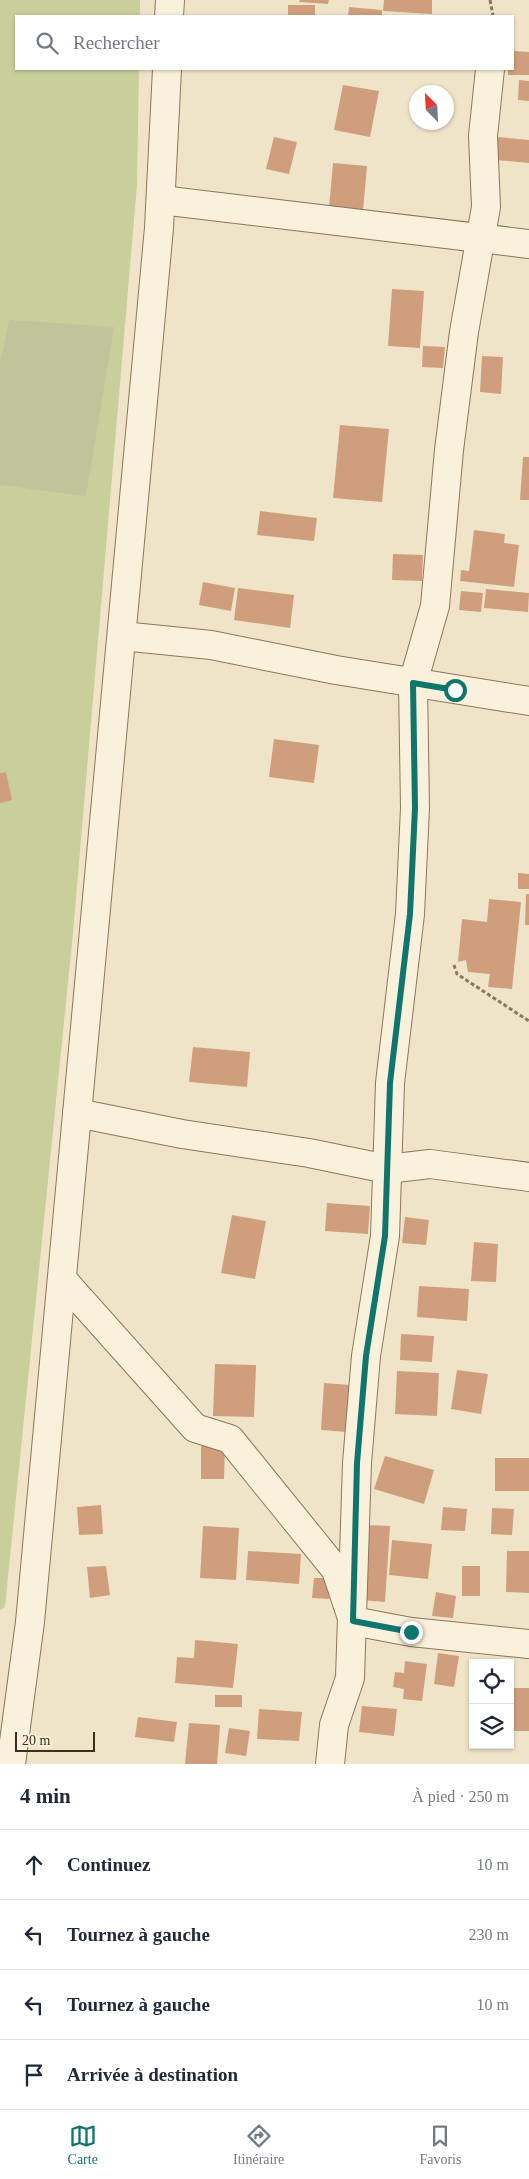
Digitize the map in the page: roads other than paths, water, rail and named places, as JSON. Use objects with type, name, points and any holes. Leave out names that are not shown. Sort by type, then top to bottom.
[{"type":"street","points":[[169,15],[170,0]]},
{"type":"street","points":[[11,1764],[30,1622],[122,636],[161,200],[167,70]]},
{"type":"street","points":[[330,1764],[334,1725],[350,1678],[357,1463],[366,1356],[385,1236],[390,1083],[410,914],[415,808],[413,683],[436,606],[449,450],[464,332],[486,207],[483,136],[490,70]]},
{"type":"street","points":[[161,200],[334,219],[529,244]]},
{"type":"street","points":[[122,636],[211,645],[413,683],[529,701]]},
{"type":"street","points":[[77,1112],[182,1134],[309,1153],[387,1169],[430,1164],[529,1177]]},
{"type":"street","points":[[62,1279],[195,1428],[230,1439],[336,1570],[353,1621]]},
{"type":"street","points":[[353,1621],[411,1632],[529,1644]]},
{"type":"street","points":[[0,1688],[23,1672]]}]
